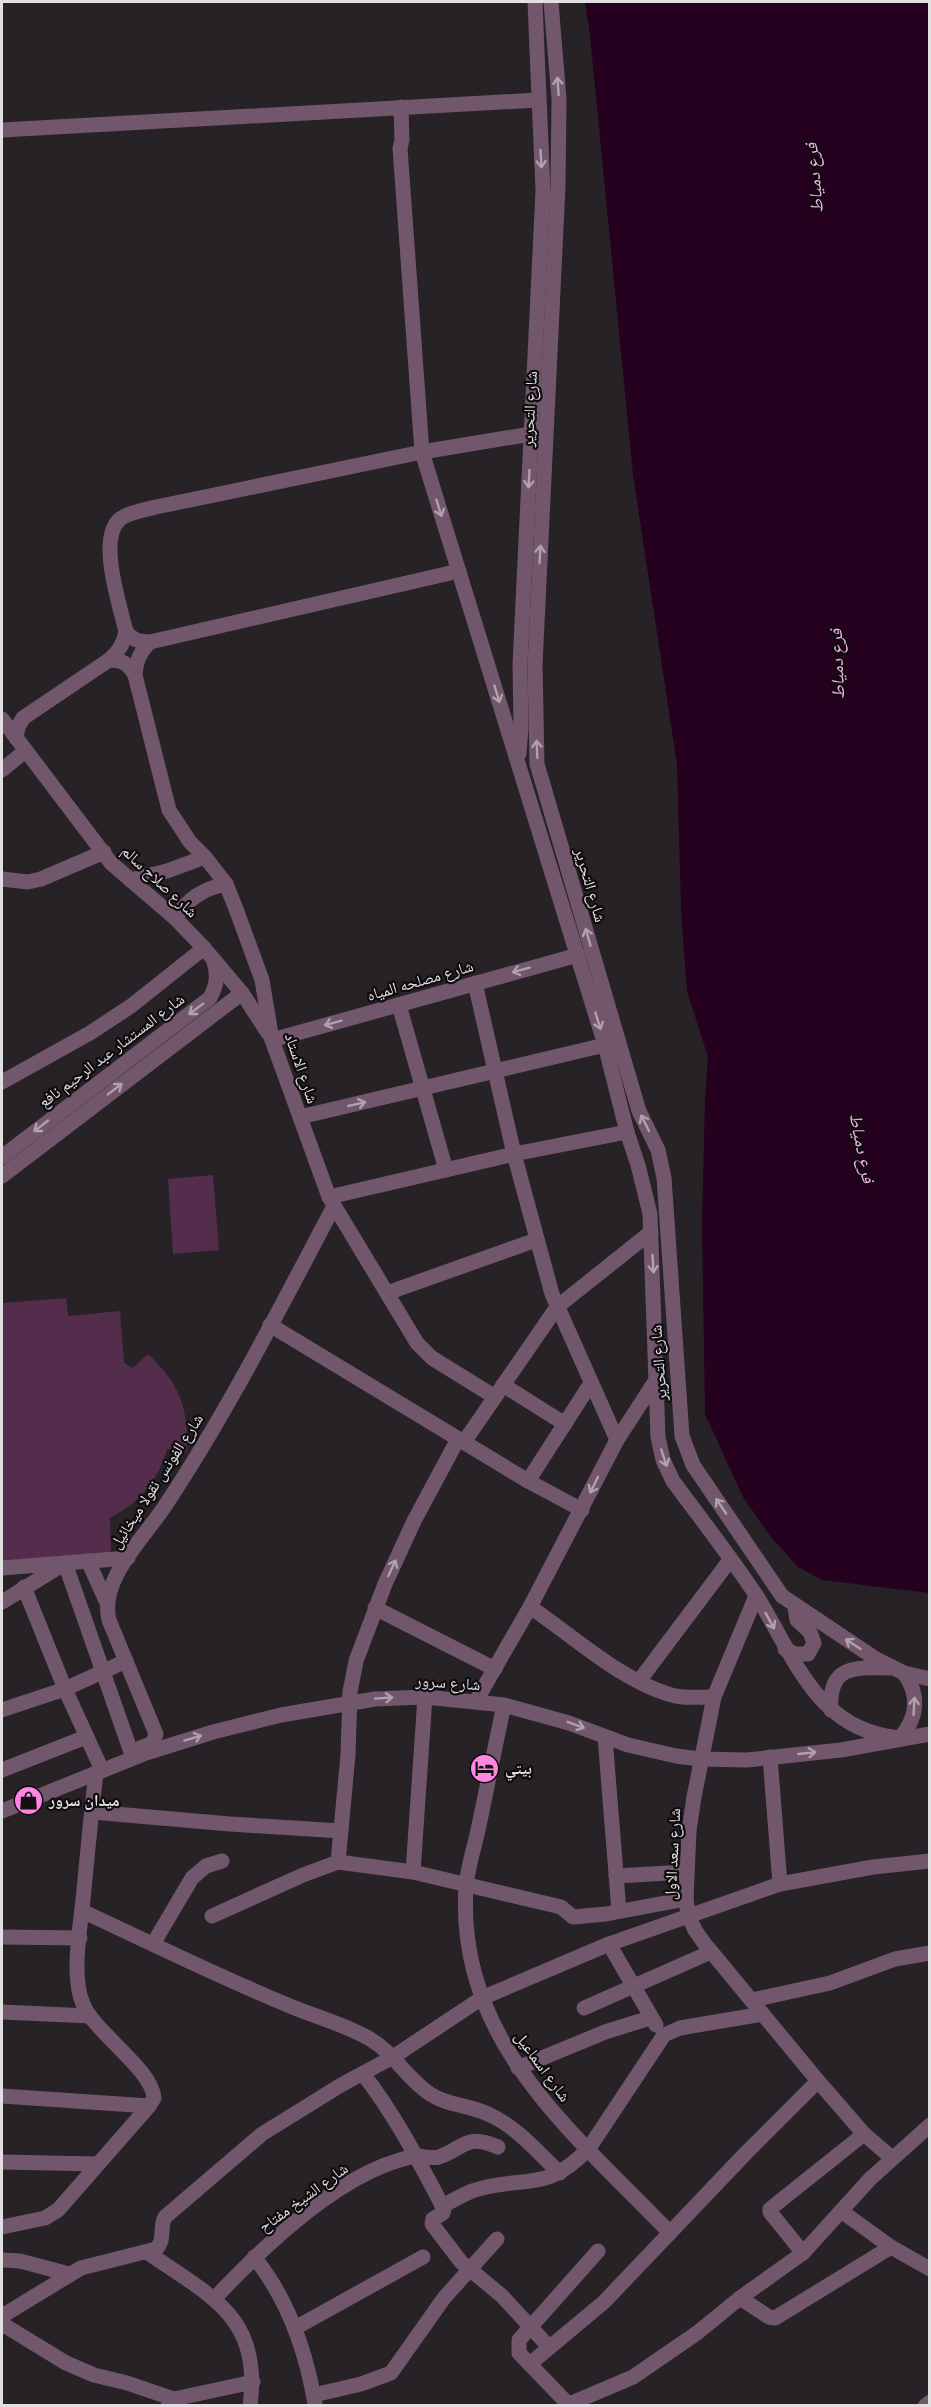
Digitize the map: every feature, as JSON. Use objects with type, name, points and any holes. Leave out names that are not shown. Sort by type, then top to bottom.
[{"type":"street","points":[[535,5],[540,16],[545,19],[552,7]]},
{"type":"street","name":"شارع التحرير","points":[[518,761],[543,190],[535,5]]},
{"type":"street","name":"شارع التحرير","points":[[552,7],[559,99],[558,186],[535,665],[537,765],[639,1111],[658,1150],[664,1186],[682,1436],[693,1466],[782,1596],[795,1607],[898,1670]]},
{"type":"street","points":[[536,44],[542,39],[548,39],[555,48]]},
{"type":"street","points":[[2,130],[538,100]]},
{"type":"street","name":"شارع التحرير","points":[[397,108],[402,140],[400,148],[422,452],[578,955],[645,1191],[650,1214],[658,1437],[663,1460],[673,1481],[756,1596],[785,1649],[831,1710],[856,1728],[878,1735],[900,1738]]},
{"type":"street","points":[[459,571],[150,642],[141,642],[132,639],[126,632],[108,551],[110,533],[120,519],[156,507],[422,452],[531,434]]},
{"type":"street","points":[[16,738],[23,718],[109,660],[117,653],[126,632]]},
{"type":"street","points":[[135,675],[136,662],[141,651],[150,642]]},
{"type":"street","points":[[109,660],[120,660],[129,665],[135,675]]},
{"type":"street","name":"شارع الاستاد","points":[[135,675],[169,810],[190,842],[226,884],[249,939],[262,980],[272,1040],[331,1202],[417,1343],[432,1358],[566,1424]]},
{"type":"street","points":[[2,716],[32,711]]},
{"type":"street","name":"شارع صلاح سالم","points":[[2,716],[25,751],[111,862],[175,918],[208,954],[242,993],[272,1040]]},
{"type":"street","points":[[2,770],[25,751]]},
{"type":"street","points":[[2,879],[28,882],[41,879],[104,852]]},
{"type":"street","points":[[130,880],[167,872],[205,857]]},
{"type":"street","points":[[175,918],[184,904],[196,894],[210,887],[226,884]]},
{"type":"street","points":[[2,1082],[90,1033],[208,954]]},
{"type":"street","name":"شارع المستشار عبد الرحيم نافع","points":[[2,1156],[210,998],[216,987],[217,973],[208,954]]},
{"type":"street","name":"شارع مصلحه المياه","points":[[272,1040],[578,955]]},
{"type":"street","points":[[474,983],[513,1154],[536,1240],[557,1307],[617,1440]]},
{"type":"street","name":"شارع المستشار عبد الرحيم نافع","points":[[2,1176],[242,993]]},
{"type":"street","points":[[399,1005],[446,1170]]},
{"type":"street","points":[[300,1117],[495,1073],[605,1045]]},
{"type":"street","points":[[331,1202],[513,1154],[627,1132]]},
{"type":"street","points":[[633,1151],[639,1154],[648,1153],[653,1150],[655,1144]]},
{"type":"street","points":[[645,1191],[647,1184],[653,1180],[659,1180],[664,1186]]},
{"type":"street","name":"شارع الفونس نقولا ميخائيل","points":[[107,1603],[112,1583],[165,1506],[203,1445],[270,1326],[331,1202]]},
{"type":"street","points":[[338,1862],[350,1692],[356,1661],[375,1608],[414,1521],[461,1441],[557,1307],[651,1232]]},
{"type":"street","points":[[387,1293],[536,1240]]},
{"type":"street","points":[[270,1326],[528,1481],[582,1510]]},
{"type":"street","points":[[476,1701],[530,1607],[617,1440],[656,1380]]},
{"type":"street","points":[[528,1481],[591,1383]]},
{"type":"street","points":[[2,1568],[128,1558]]},
{"type":"street","points":[[639,1682],[730,1560]]},
{"type":"street","points":[[65,1563],[102,1673],[140,1750],[153,1743],[156,1734],[109,1620],[107,1603],[88,1561]]},
{"type":"street","points":[[2,1602],[65,1563]]},
{"type":"street","points":[[2,2227],[51,2215],[66,2202],[154,2098],[149,2084],[90,2016],[79,1994],[80,1938],[92,1812],[104,1769],[86,1737],[24,1587]]},
{"type":"street","name":"شارع سعد الاول","points":[[756,1596],[714,1697],[700,1759],[689,1831],[686,1899],[688,1915],[695,1930],[711,1952],[818,2081],[864,2133],[892,2157]]},
{"type":"street","points":[[530,1607],[639,1682],[668,1694],[686,1697],[714,1697]]},
{"type":"street","points":[[785,1649],[801,1655],[808,1654],[814,1643],[810,1632],[797,1620],[795,1607]]},
{"type":"street","points":[[375,1608],[495,1669]]},
{"type":"street","points":[[2,1710],[65,1689],[126,1661]]},
{"type":"street","points":[[831,1710],[831,1689],[839,1675],[846,1671],[861,1667],[898,1670],[930,1679]]},
{"type":"street","points":[[898,1670],[913,1689],[916,1706],[911,1724],[900,1738]]},
{"type":"street","points":[[413,1872],[425,1697]]},
{"type":"street","name":"شارع سرور","points":[[2,1810],[104,1769],[140,1750],[247,1723],[375,1699],[425,1697],[504,1705],[569,1723],[652,1752],[700,1759],[747,1760],[864,1747],[900,1738]]},
{"type":"street","name":"شارع اسماعيل","points":[[504,1705],[466,1886],[466,1926],[471,1961],[482,1998],[498,2035],[518,2068],[554,2113],[670,2233]]},
{"type":"street","points":[[900,1738],[930,1734]]},
{"type":"street","points":[[2,1770],[86,1737]]},
{"type":"street","points":[[605,1737],[619,1911]]},
{"type":"street","points":[[770,1757],[780,1884]]},
{"type":"street","points":[[92,1812],[340,1831]]},
{"type":"street","points":[[153,1944],[192,1878],[206,1866],[222,1861]]},
{"type":"street","points":[[2,2316],[69,2274],[93,2264],[156,2249],[162,2242],[162,2222],[165,2217],[243,2148],[262,2134],[393,2057],[482,1998],[609,1944],[780,1884],[873,1867],[930,1861]]},
{"type":"street","points":[[212,1916],[303,1875],[338,1862],[413,1872],[561,1907],[573,1917],[686,1899]]},
{"type":"street","points":[[616,1876],[687,1872]]},
{"type":"street","points":[[82,1911],[291,2006],[346,2027],[372,2040],[393,2057],[430,2095],[447,2103],[470,2106],[492,2115],[518,2134],[560,2173]]},
{"type":"street","points":[[2,1937],[80,1938]]},
{"type":"street","points":[[609,1944],[650,2018],[664,2035]]},
{"type":"street","points":[[584,2008],[711,1952]]},
{"type":"street","points":[[752,2000],[830,1983],[895,1959],[930,1953]]},
{"type":"street","points":[[2,2012],[90,2016]]},
{"type":"street","points":[[442,2206],[472,2191],[540,2181],[574,2164],[589,2148],[664,2035],[680,2028],[764,2014]]},
{"type":"street","points":[[518,2068],[605,2032],[650,2018]]},
{"type":"street","points":[[363,2074],[384,2100],[417,2156],[442,2206],[444,2211],[433,2219],[432,2224],[461,2262],[502,2296],[549,2347]]},
{"type":"street","points":[[531,2363],[604,2302],[818,2081]]},
{"type":"street","points":[[2,2096],[149,2106]]},
{"type":"street","points":[[598,2251],[519,2340],[519,2353],[531,2363],[566,2405],[633,2377],[697,2333],[740,2298],[803,2253],[892,2157],[930,2125]]},
{"type":"street","points":[[803,2253],[770,2212],[770,2209],[864,2133]]},
{"type":"street","name":"شارع الشيخ مفتاح","points":[[214,2299],[254,2257],[326,2199],[365,2174],[417,2156],[439,2157],[466,2142],[488,2142],[498,2147]]},
{"type":"street","points":[[2,2162],[97,2164]]},
{"type":"street","points":[[841,2211],[891,2247],[930,2269]]},
{"type":"street","points":[[254,2257],[275,2287],[295,2328],[315,2400],[391,2373],[444,2298],[498,2239]]},
{"type":"street","points":[[740,2298],[769,2317],[775,2318],[891,2247]]},
{"type":"street","points":[[147,2252],[214,2299],[231,2316],[245,2338],[252,2362],[253,2382],[250,2406]]},
{"type":"street","points":[[295,2328],[423,2257]]},
{"type":"street","points":[[2,2260],[20,2261],[69,2274]]},
{"type":"street","points":[[2,2324],[66,2363],[94,2375],[127,2383],[171,2403],[253,2382]]},
{"type":"street","points":[[925,2406],[930,2402]]},
{"type":"shaded area","points":[[213,1175],[219,1250],[173,1254],[168,1179]]},
{"type":"shaded area","points":[[66,1298],[68,1316],[120,1311],[124,1363],[133,1368],[148,1354],[168,1376],[184,1410],[187,1452],[167,1449],[153,1481],[146,1490],[130,1505],[110,1518],[111,1553],[2,1563],[2,1303]]},
{"type":"water","name":"فرع دمياط","points":[[585,2],[929,2],[929,1593],[822,1580],[798,1567],[771,1537],[743,1497],[705,1414],[702,1224],[708,1057],[687,991],[681,911],[677,765],[633,475]]},
{"type":"place","name":"بيتي","points":[[484,1768]]},
{"type":"place","name":"ميدان سرور","points":[[28,1800]]}]
